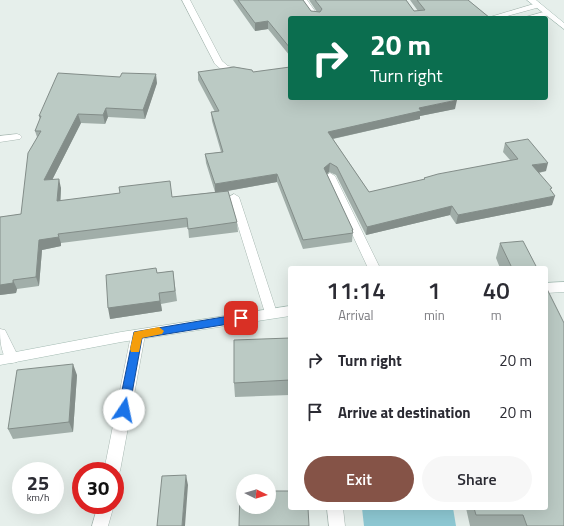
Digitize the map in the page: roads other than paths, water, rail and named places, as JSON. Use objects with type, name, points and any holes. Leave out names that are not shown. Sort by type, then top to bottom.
[{"type":"street","points":[[186,0],[218,62],[226,68],[254,72]]},
{"type":"street","points":[[303,0],[315,16]]},
{"type":"street","points":[[497,16],[534,3],[564,27]]},
{"type":"street","points":[[536,16],[547,14]]},
{"type":"street","points":[[0,139],[17,137]]},
{"type":"street","points":[[330,176],[373,266]]},
{"type":"street","points":[[234,197],[270,314]]},
{"type":"street","points":[[548,288],[564,287]]},
{"type":"street","points":[[0,334],[6,359],[138,335],[288,311]]},
{"type":"street","points":[[114,462],[138,335]]},
{"type":"street","points":[[335,510],[337,526]]},
{"type":"street","points":[[100,526],[103,514]]},
{"type":"water","points":[[362,510],[453,510],[456,526],[364,526]]}]
